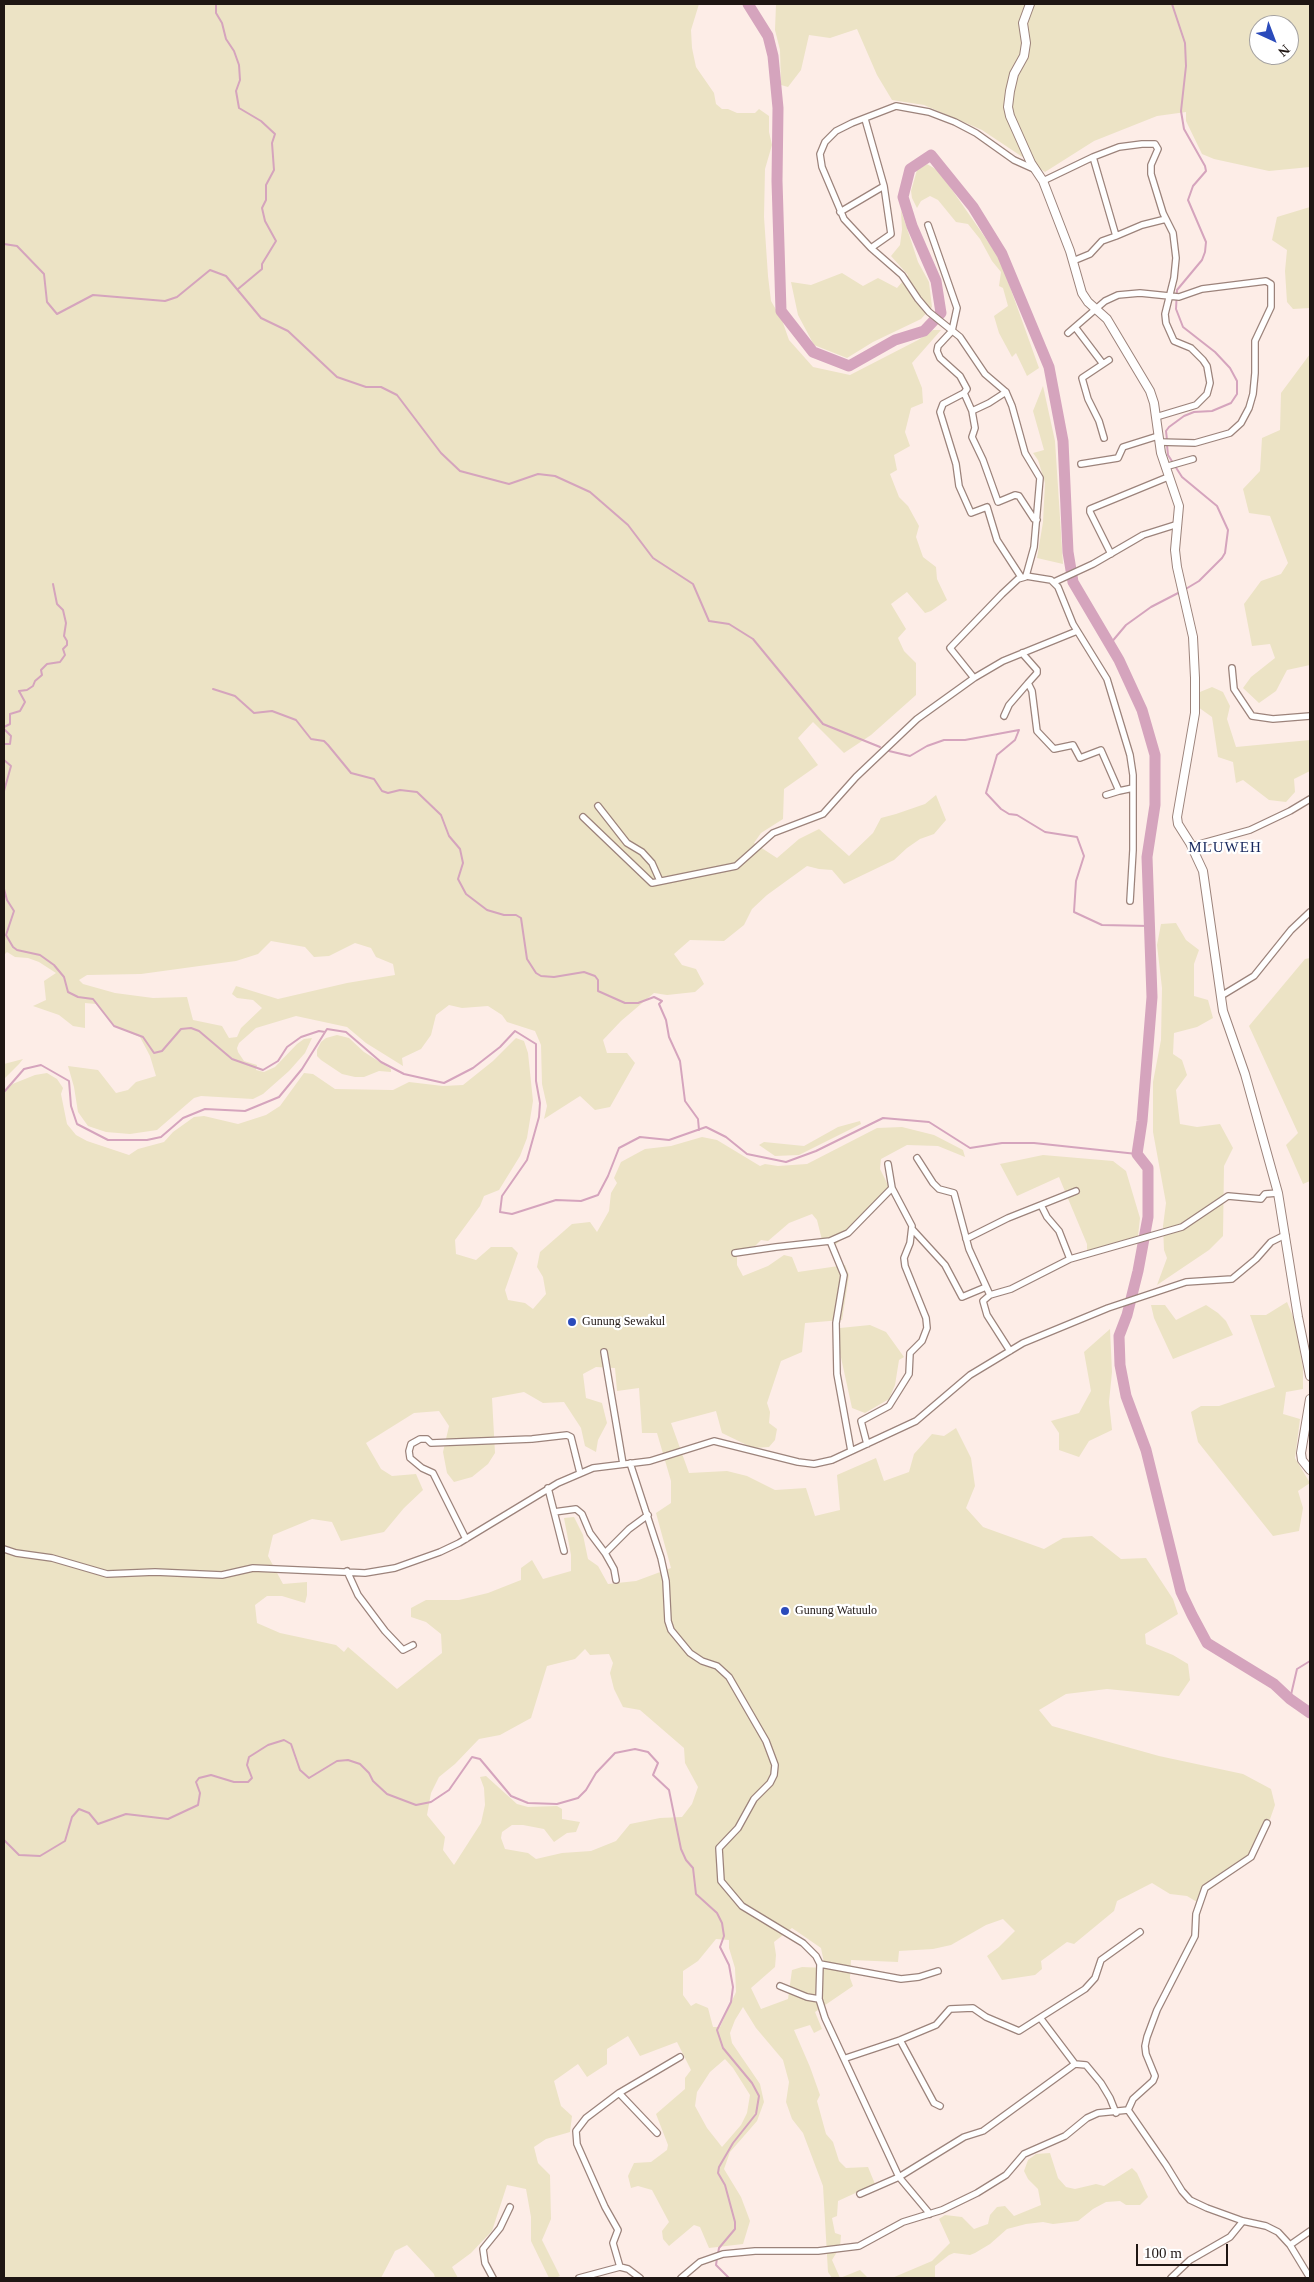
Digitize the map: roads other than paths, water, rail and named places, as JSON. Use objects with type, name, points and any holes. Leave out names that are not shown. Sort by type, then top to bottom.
[{"type":"street","points":[[1030,4],[1023,24],[1026,42],[1024,56],[1012,83],[1008,107],[1010,116],[1043,181],[1073,261],[1082,293],[1107,319],[1143,377],[1154,403],[1168,477],[1179,506],[1175,550],[1180,588],[1193,637],[1195,713],[1177,817],[1178,824],[1192,846],[1204,871],[1225,1016],[1245,1074],[1278,1193],[1298,1317],[1310,1376]]},
{"type":"street","points":[[974,678],[950,648],[995,600],[1024,577],[1037,520],[1040,478],[1025,453],[1012,406],[1006,392],[985,374],[960,336],[929,312],[902,275],[871,248],[844,219],[822,167],[820,154],[822,147],[836,131],[896,106],[929,112],[966,127],[1014,160],[1036,170]]},
{"type":"street","points":[[865,119],[884,186],[892,234],[871,248]]},
{"type":"street","points":[[1043,181],[1119,147],[1142,144],[1157,146],[1158,153],[1150,169],[1172,233],[1176,258],[1174,296],[1165,314],[1168,330],[1174,341],[1191,348],[1203,360],[1207,366],[1210,383],[1207,394],[1196,405],[1156,417]]},
{"type":"street","points":[[1093,157],[1116,236]]},
{"type":"street","points":[[840,212],[884,186]]},
{"type":"street","points":[[1073,261],[1090,254],[1102,241],[1142,225],[1166,218]]},
{"type":"street","points":[[928,225],[956,303],[952,331],[938,346],[937,351],[940,358],[965,383],[967,389],[964,393],[943,404],[940,412],[956,464],[959,486],[972,514],[1015,495],[1019,496],[1034,520],[1037,520]]},
{"type":"street","points":[[1068,333],[1112,298],[1127,294],[1174,296],[1202,289],[1266,281],[1272,286],[1269,315],[1255,340],[1253,394],[1249,408],[1241,423],[1230,433],[1195,443],[1162,440],[1123,447],[1118,458],[1081,464]]},
{"type":"street","points":[[1075,327],[1103,364]]},
{"type":"street","points":[[1104,438],[1100,421],[1088,399],[1082,378],[1109,360]]},
{"type":"street","points":[[972,411],[1006,392]]},
{"type":"street","points":[[964,393],[972,411],[975,428],[972,437],[983,460],[998,502]]},
{"type":"street","points":[[1167,466],[1193,459]]},
{"type":"street","points":[[1111,554],[1090,509],[1168,477]]},
{"type":"street","points":[[987,507],[997,540],[1024,577],[1046,579],[1054,582],[1077,631],[1107,679],[1130,755],[1133,788],[1133,860],[1130,901]]},
{"type":"street","points":[[1054,582],[1150,532],[1178,524]]},
{"type":"street","points":[[583,817],[652,884],[660,880],[736,866],[773,833],[788,826],[809,821],[823,814],[856,777],[917,719],[974,678],[1022,652],[1077,631]]},
{"type":"street","points":[[1004,716],[1009,704],[1037,673],[1037,670],[1022,652]]},
{"type":"street","points":[[1232,668],[1234,689],[1252,716],[1273,719],[1310,716]]},
{"type":"street","points":[[1028,683],[1033,695],[1037,731],[1054,749],[1073,746],[1080,758],[1101,750],[1106,757],[1119,792]]},
{"type":"street","points":[[1106,795],[1133,788]]},
{"type":"street","points":[[1192,846],[1250,830],[1290,811],[1310,798]]},
{"type":"street","points":[[598,806],[627,843],[642,852],[652,863],[660,880]]},
{"type":"street","points":[[1221,996],[1254,976],[1291,930],[1310,912]]},
{"type":"street","points":[[918,1158],[932,1183],[939,1189],[954,1192],[966,1239],[990,1295]]},
{"type":"street","points":[[888,1164],[892,1188],[913,1230],[945,1265],[962,1297],[986,1287]]},
{"type":"street","points":[[735,1254],[776,1247],[830,1242],[853,1229],[892,1188]]},
{"type":"street","points":[[966,1239],[1008,1218],[1076,1191]]},
{"type":"street","points":[[1010,1351],[988,1315],[983,1301],[990,1295],[1011,1289],[1070,1259],[1182,1227],[1228,1196],[1262,1199],[1265,1194],[1278,1193]]},
{"type":"street","points":[[1041,1205],[1046,1218],[1059,1231],[1070,1259]]},
{"type":"street","points":[[867,1444],[861,1421],[889,1406],[909,1374],[910,1353],[922,1341],[926,1333],[926,1318],[905,1266],[904,1258],[913,1230]]},
{"type":"street","points":[[4,1549],[16,1554],[52,1558],[107,1574],[156,1572],[222,1575],[253,1568],[365,1573],[395,1568],[440,1552],[466,1539],[548,1488],[593,1468],[654,1460],[714,1441],[725,1442],[776,1457],[814,1464],[832,1460],[916,1420],[970,1375],[1023,1342],[1108,1308],[1191,1281],[1228,1280],[1236,1277],[1271,1242],[1286,1236]]},
{"type":"street","points":[[830,1242],[844,1275],[836,1323],[837,1365],[851,1451]]},
{"type":"street","points":[[604,1352],[627,1463],[648,1515],[666,1581],[668,1621],[671,1630],[690,1653],[702,1661],[717,1666],[729,1678],[763,1735],[775,1765],[774,1775],[770,1783],[754,1799],[738,1828],[720,1848],[721,1881],[742,1906],[811,1949],[820,1964],[818,1999],[832,2032],[846,2058],[899,2177],[930,2214]]},
{"type":"street","points":[[1310,1399],[1301,1453],[1302,1460],[1310,1470]]},
{"type":"street","points":[[466,1539],[433,1473],[422,1468],[410,1458],[411,1444],[420,1439],[427,1439],[431,1443],[532,1439],[567,1435],[571,1438],[580,1473]]},
{"type":"street","points":[[548,1488],[564,1552]]},
{"type":"street","points":[[554,1512],[576,1509],[582,1514],[590,1533],[614,1569],[616,1580]]},
{"type":"street","points":[[605,1553],[629,1529],[648,1515]]},
{"type":"street","points":[[346,1571],[358,1595],[385,1631],[403,1650],[413,1645]]},
{"type":"street","points":[[1128,2110],[1133,2099],[1153,2081],[1155,2076],[1146,2054],[1147,2037],[1157,2010],[1195,1936],[1196,1914],[1205,1888],[1250,1857],[1267,1822]]},
{"type":"street","points":[[846,2058],[900,2040],[936,2025],[950,2009],[973,2008],[986,2017],[1019,2032],[1084,1989],[1095,1978],[1101,1960],[1140,1932]]},
{"type":"street","points":[[820,1964],[901,1979],[919,1977],[938,1971]]},
{"type":"street","points":[[780,1986],[807,1997],[818,1999]]},
{"type":"street","points":[[1041,2019],[1075,2064],[1086,2066],[1101,2083],[1116,2113]]},
{"type":"street","points":[[900,2040],[934,2103],[940,2106]]},
{"type":"street","points":[[620,2267],[612,2243],[618,2230],[605,2207],[575,2137],[581,2123],[618,2093],[680,2057]]},
{"type":"street","points":[[860,2194],[899,2177],[964,2137],[983,2131],[1075,2064]]},
{"type":"street","points":[[618,2093],[657,2133]]},
{"type":"street","points":[[681,2278],[700,2262],[723,2254],[749,2251],[818,2251],[850,2248],[867,2242],[903,2222],[957,2203],[1000,2180],[1006,2176],[1024,2154],[1065,2136],[1086,2118],[1098,2113],[1116,2113],[1128,2110]]},
{"type":"street","points":[[1128,2110],[1190,2200],[1243,2221],[1272,2228],[1290,2245],[1310,2278]]},
{"type":"street","points":[[493,2278],[485,2263],[483,2249],[500,2228],[510,2207]]},
{"type":"street","points":[[1171,2278],[1190,2260],[1230,2237],[1243,2221]]},
{"type":"street","points":[[1290,2245],[1310,2231]]},
{"type":"street","points":[[579,2278],[620,2267],[628,2269],[640,2278]]},
{"type":"waterway","points":[[216,4],[216,13],[239,65],[240,80],[236,91],[239,108],[261,121],[275,134],[272,143],[274,170],[266,185],[266,200],[262,208],[265,221],[276,241],[262,264],[262,269],[238,289]]},
{"type":"waterway","points":[[748,4],[768,36],[773,56],[778,108],[777,181],[781,311],[813,352],[849,366],[895,340],[924,331],[941,313],[936,281],[912,226],[903,197],[910,169],[931,155],[973,207],[1002,254],[1049,367],[1063,441],[1068,552],[1073,582],[1119,660],[1142,710],[1155,755],[1155,805],[1147,857],[1152,997],[1142,1121],[1137,1154],[1148,1168],[1148,1217],[1138,1271],[1127,1315],[1119,1336],[1120,1365],[1126,1396],[1146,1450],[1181,1592],[1207,1643],[1274,1684],[1290,1699],[1310,1713]]},
{"type":"waterway","points":[[1167,440],[1166,431],[1184,416],[1194,412],[1212,411],[1231,403],[1237,394],[1237,381],[1230,368],[1215,352],[1183,327],[1176,309],[1177,290],[1202,260],[1205,252],[1206,242],[1188,200],[1193,186],[1206,171],[1184,129],[1181,111],[1186,66],[1185,43],[1172,4]]},
{"type":"waterway","points":[[4,244],[17,246],[44,274],[47,302],[57,314],[93,295],[165,301],[177,297],[210,270],[226,276],[261,318],[288,331],[337,377],[366,387],[381,387],[397,395],[441,453],[460,471],[509,484],[538,474],[555,476],[590,492],[628,525],[653,558],[693,584],[709,621],[729,624],[753,639],[823,724],[880,747]]},
{"type":"waterway","points":[[1167,445],[1168,455],[1182,477],[1217,506],[1228,530],[1225,553],[1222,558],[1199,581],[1184,590]]},
{"type":"waterway","points":[[4,727],[10,724],[10,714],[20,711],[25,702],[19,691],[27,690],[33,686],[35,681],[42,675],[41,670],[47,664],[60,662],[65,655],[63,649],[67,645],[64,636],[66,623],[63,610],[57,604],[53,584]]},
{"type":"waterway","points":[[1110,644],[1126,625],[1151,607],[1180,592]]},
{"type":"waterway","points":[[213,689],[235,696],[254,713],[272,711],[296,720],[311,739],[324,741],[351,773],[374,779],[382,791],[388,793],[400,790],[417,792],[441,815],[449,836],[460,849],[463,863],[458,879],[466,894],[487,910],[504,915],[516,915],[521,918],[527,959],[536,973],[541,976],[554,977],[584,972],[595,976],[598,980],[598,991],[625,1003],[638,1003],[654,997],[662,1001],[659,1004],[666,1020],[669,1037],[680,1061],[685,1101],[698,1119],[699,1130]]},
{"type":"waterway","points":[[4,729],[11,736],[10,744],[4,744]]},
{"type":"waterway","points":[[889,751],[910,756],[927,746],[944,740],[965,740],[1019,730],[1015,740],[997,755],[986,793],[1001,809],[1009,814],[1017,815],[1045,832],[1077,837],[1084,856],[1076,881],[1074,912],[1102,925],[1149,926]]},
{"type":"waterway","points":[[4,760],[11,766],[4,791]]},
{"type":"waterway","points":[[4,889],[7,900],[14,911],[6,935],[13,947],[17,950],[40,955],[54,965],[64,977],[68,992],[78,997],[93,999],[114,1026],[143,1037],[154,1053],[162,1051],[181,1029],[191,1028],[199,1031],[232,1059],[263,1070],[278,1061],[287,1047],[301,1037],[319,1031],[325,1032]]},
{"type":"waterway","points":[[4,1092],[24,1069],[41,1065],[69,1081],[71,1106],[77,1124],[108,1140],[147,1140],[161,1137],[183,1118],[205,1109],[245,1111],[279,1097],[302,1069],[327,1029],[346,1032],[381,1062],[404,1074],[444,1083],[473,1068],[500,1047],[515,1031],[536,1044],[536,1081],[540,1103],[539,1117],[527,1160],[502,1196],[500,1212],[512,1214],[556,1200],[581,1201],[598,1195],[619,1148],[640,1137],[669,1140],[706,1127],[726,1137],[747,1154],[786,1162],[816,1151],[883,1118],[929,1122],[970,1148],[1002,1143],[1034,1143],[1137,1154]]},
{"type":"waterway","points":[[1290,1699],[1297,1669],[1310,1661]]},
{"type":"waterway","points":[[4,1840],[19,1855],[40,1856],[65,1841],[72,1817],[79,1809],[89,1813],[98,1824],[126,1814],[168,1819],[198,1805],[200,1793],[196,1782],[199,1778],[211,1775],[234,1782],[248,1782],[252,1778],[247,1765],[249,1757],[268,1745],[284,1740],[291,1744],[300,1770],[309,1778],[337,1761],[348,1760],[360,1764],[369,1773],[373,1781],[387,1794],[416,1805],[431,1802],[449,1790],[472,1757],[480,1759],[511,1796],[528,1803],[557,1804],[578,1798],[586,1790],[596,1773],[615,1753],[635,1749],[648,1752],[658,1763],[653,1775],[669,1790],[681,1849],[686,1860],[693,1868],[696,1894],[717,1913],[722,1923],[724,1936],[720,1947],[729,1965],[733,1987],[731,2002],[717,2030],[723,2048],[752,2083],[759,2096],[756,2114],[733,2143],[719,2167],[718,2173],[725,2185],[735,2222],[735,2229],[719,2248],[718,2254]]},
{"type":"waterway","points":[[717,2258],[716,2265],[729,2278]]},
{"type":"place","name":"Gunung Sewakul","points":[[572,1322]]},
{"type":"place","name":"Gunung Watuulo","points":[[785,1611]]},
{"type":"district","name":"MLUWEH","points":[[1225,848]]}]
